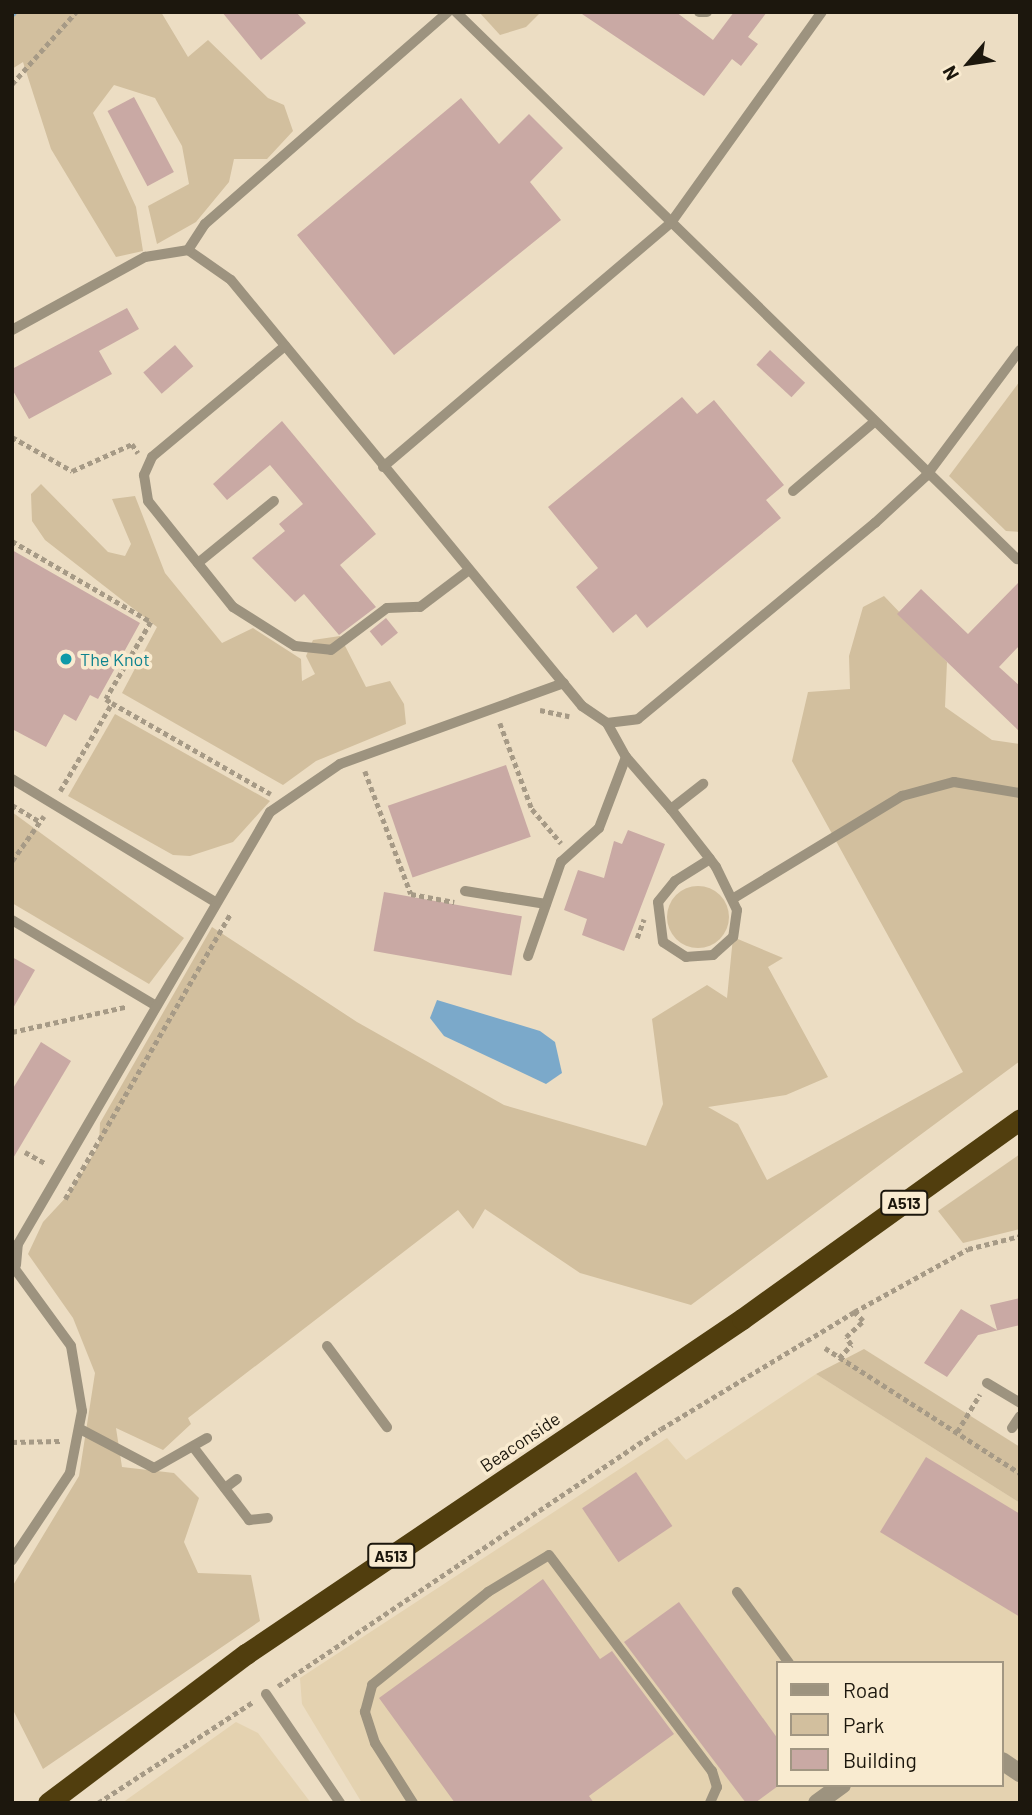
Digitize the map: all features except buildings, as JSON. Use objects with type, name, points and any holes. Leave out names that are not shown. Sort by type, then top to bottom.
[{"type":"highway","name":"Beaconside","points":[[48,1803],[246,1654],[742,1320],[1020,1119]]},
{"type":"street","points":[[1004,1762],[1020,1773]]},
{"type":"street","points":[[817,1803],[839,1787]]},
{"type":"lane","points":[[188,250],[205,224],[448,12]]},
{"type":"lane","points":[[456,12],[926,476],[1017,559]]},
{"type":"lane","points":[[699,12],[707,12]]},
{"type":"lane","points":[[383,467],[670,224],[822,12]]},
{"type":"lane","points":[[12,330],[145,257],[188,250],[216,264],[564,682],[607,723],[626,757],[710,859],[734,898],[733,937],[713,955],[685,957],[663,942],[658,902],[710,859]]},
{"type":"lane","points":[[285,346],[146,465],[148,501],[233,607],[295,646],[323,651],[345,643],[387,608],[420,607],[469,570]]},
{"type":"lane","points":[[607,723],[638,719],[926,476],[1020,350]]},
{"type":"lane","points":[[793,491],[873,424]]},
{"type":"lane","points":[[198,563],[274,501]]},
{"type":"lane","points":[[12,1560],[69,1473],[82,1430],[71,1346],[14,1265],[18,1244],[215,902],[280,803],[340,764],[564,682]]},
{"type":"lane","points":[[528,956],[569,850],[599,828],[626,757]]},
{"type":"lane","points":[[12,779],[215,902]]},
{"type":"lane","points":[[734,898],[902,796],[954,782],[1020,793]]},
{"type":"lane","points":[[671,809],[703,785]]},
{"type":"lane","points":[[465,891],[546,904]]},
{"type":"lane","points":[[12,920],[156,1006]]},
{"type":"lane","points":[[327,1346],[387,1427]]},
{"type":"lane","points":[[987,1383],[1020,1403]]},
{"type":"lane","points":[[1012,1428],[1020,1416]]},
{"type":"lane","points":[[82,1430],[154,1468],[194,1448],[207,1438]]},
{"type":"lane","points":[[194,1448],[249,1520],[268,1518]]},
{"type":"lane","points":[[225,1488],[237,1479]]},
{"type":"lane","points":[[413,1803],[375,1743],[365,1712],[372,1685],[488,1592],[549,1555],[712,1771],[717,1787],[710,1803]]},
{"type":"lane","points":[[737,1592],[788,1661]]},
{"type":"lane","points":[[266,1693],[340,1803]]},
{"type":"path","points":[[12,84],[76,12]]},
{"type":"path","points":[[12,437],[72,471],[132,444],[146,465]]},
{"type":"path","points":[[12,541],[150,622],[106,699],[280,803]]},
{"type":"path","points":[[12,861],[53,803],[112,703]]},
{"type":"path","points":[[529,712],[550,710],[578,721]]},
{"type":"path","points":[[487,728],[510,719]]},
{"type":"path","points":[[500,723],[532,809],[569,850]]},
{"type":"path","points":[[350,777],[377,768]]},
{"type":"path","points":[[365,771],[411,894],[463,904],[465,891]]},
{"type":"path","points":[[12,805],[40,822]]},
{"type":"path","points":[[60,1204],[233,907]]},
{"type":"path","points":[[637,938],[646,913]]},
{"type":"path","points":[[12,1032],[134,1005],[118,996]]},
{"type":"path","points":[[25,1152],[50,1166]]},
{"type":"path","points":[[44,1177],[57,1155]]},
{"type":"path","points":[[98,1803],[661,1429],[842,1319],[968,1249],[1020,1236]]},
{"type":"path","points":[[839,1358],[851,1345],[846,1337],[863,1321],[854,1312]]},
{"type":"path","points":[[825,1348],[894,1395],[1020,1473]]},
{"type":"path","points":[[957,1432],[987,1383]]},
{"type":"path","points":[[12,1441],[67,1441],[63,1454]]},
{"type":"shaded area","points":[[816,1374],[1020,1503],[1020,1803],[362,1803],[302,1704],[300,1678],[667,1438],[686,1460]]},
{"type":"shaded area","points":[[236,1722],[258,1733],[311,1803],[122,1803]]},
{"type":"green space","points":[[12,12],[161,12],[188,57],[208,40],[268,98],[284,105],[293,131],[267,159],[234,159],[229,182],[196,222],[157,244],[148,206],[189,184],[182,146],[155,98],[114,85],[93,113],[136,207],[143,251],[116,257],[51,149],[23,62],[12,69]]},
{"type":"green space","points":[[479,12],[541,12],[526,27],[500,35]]},
{"type":"green space","points":[[1020,381],[1020,532],[1006,531],[949,476]]},
{"type":"green space","points":[[41,484],[108,552],[125,556],[131,544],[112,499],[135,496],[165,573],[222,643],[253,628],[301,659],[302,681],[315,674],[306,656],[313,640],[340,636],[366,687],[390,681],[404,704],[406,724],[316,761],[283,785],[122,693],[157,627],[45,540],[32,521],[31,494]]},
{"type":"green space","points":[[884,596],[947,662],[945,707],[992,740],[1020,744],[1020,1061],[691,1305],[580,1273],[485,1209],[473,1229],[458,1210],[188,1418],[191,1424],[163,1450],[116,1428],[122,1467],[174,1473],[199,1498],[184,1542],[198,1573],[251,1575],[260,1621],[43,1769],[12,1708],[12,1587],[79,1476],[95,1373],[73,1318],[28,1254],[43,1222],[69,1194],[99,1145],[100,1123],[212,927],[357,1022],[504,1105],[646,1146],[663,1104],[652,1019],[707,985],[727,998],[733,937],[783,958],[768,967],[828,1077],[786,1095],[708,1107],[738,1124],[767,1180],[963,1072],[792,761],[808,692],[850,689],[849,656],[863,607]]},
{"type":"green space","points":[[115,714],[270,801],[233,842],[190,856],[173,855],[68,796]]},
{"type":"green space","points":[[12,812],[184,938],[149,984],[12,903]]},
{"type":"green space","points":[[692,886],[704,886],[720,895],[727,905],[727,929],[720,939],[704,948],[692,948],[681,943],[672,934],[667,923],[667,911],[672,900],[681,891]]},
{"type":"green space","points":[[1020,1154],[1020,1229],[963,1243],[938,1211]]},
{"type":"green space","points":[[864,1349],[1020,1447],[1020,1503],[816,1374]]},
{"type":"water","points":[[437,1000],[540,1031],[555,1042],[562,1073],[546,1084],[444,1036],[430,1018]]},
{"type":"place","name":"The Knot","points":[[66,659]]}]
